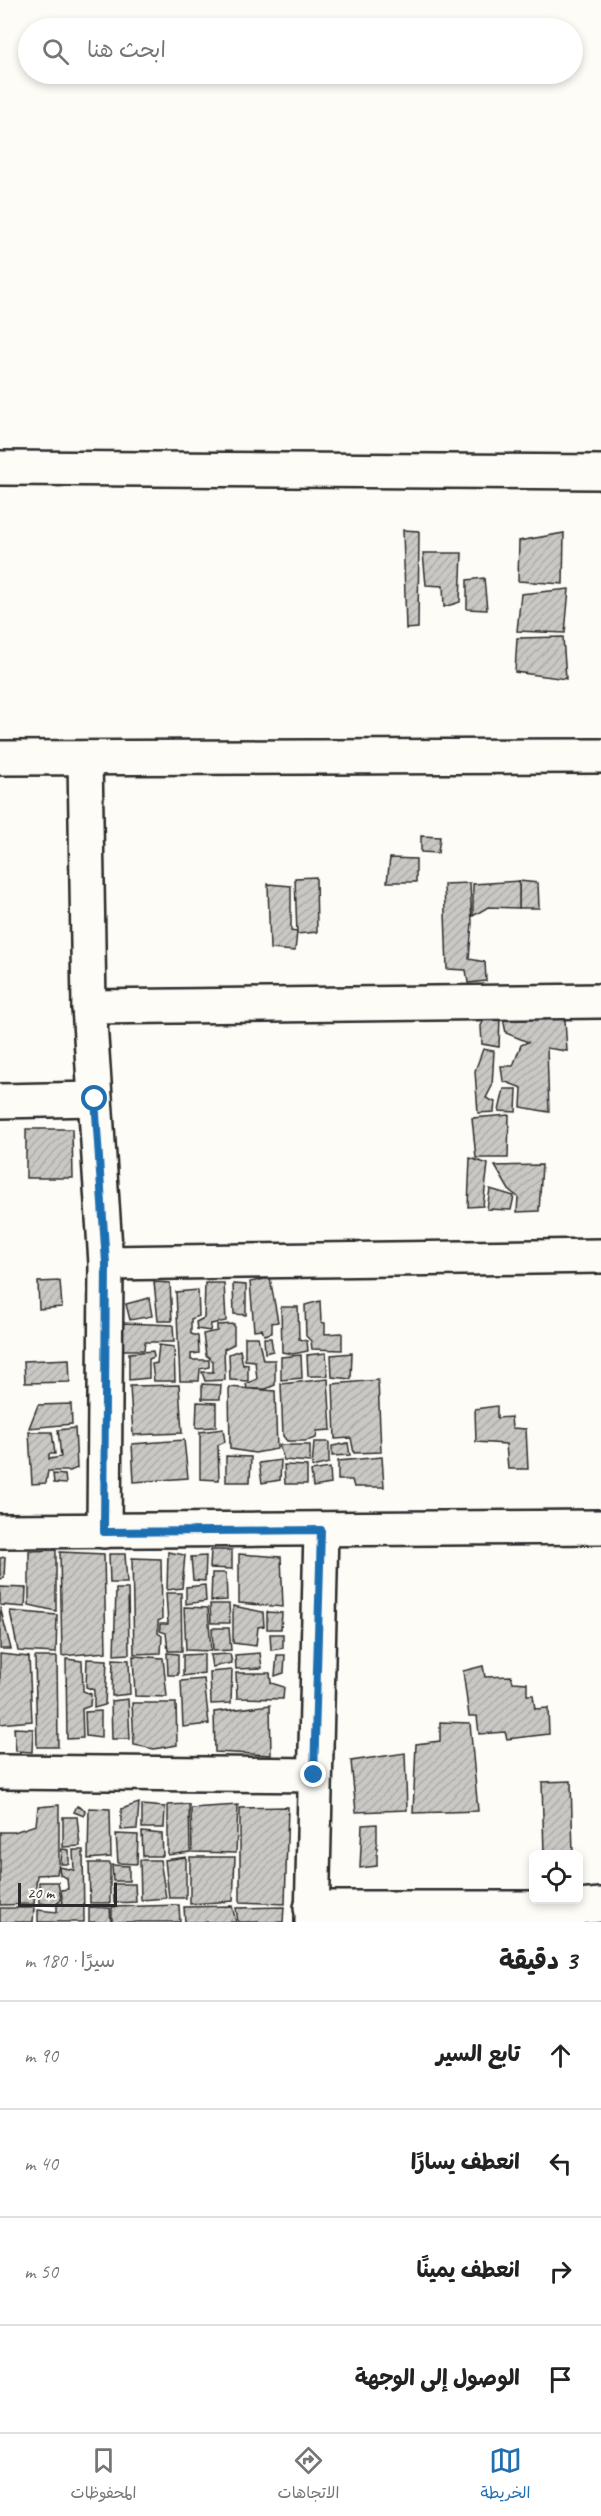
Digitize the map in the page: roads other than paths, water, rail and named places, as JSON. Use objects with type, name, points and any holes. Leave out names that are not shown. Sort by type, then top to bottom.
[{"type":"street","points":[[0,468],[601,472]]},
{"type":"street","points":[[0,758],[601,756]]},
{"type":"street","points":[[85,758],[89,1007],[106,1263],[104,1532]]},
{"type":"street","points":[[89,1007],[601,1001]]},
{"type":"street","points":[[0,1101],[95,1099]]},
{"type":"street","points":[[106,1263],[601,1256]]},
{"type":"street","points":[[0,1531],[601,1527]]},
{"type":"street","points":[[321,1530],[312,1915],[567,1915],[601,1905]]},
{"type":"street","points":[[0,1772],[314,1775]]}]
